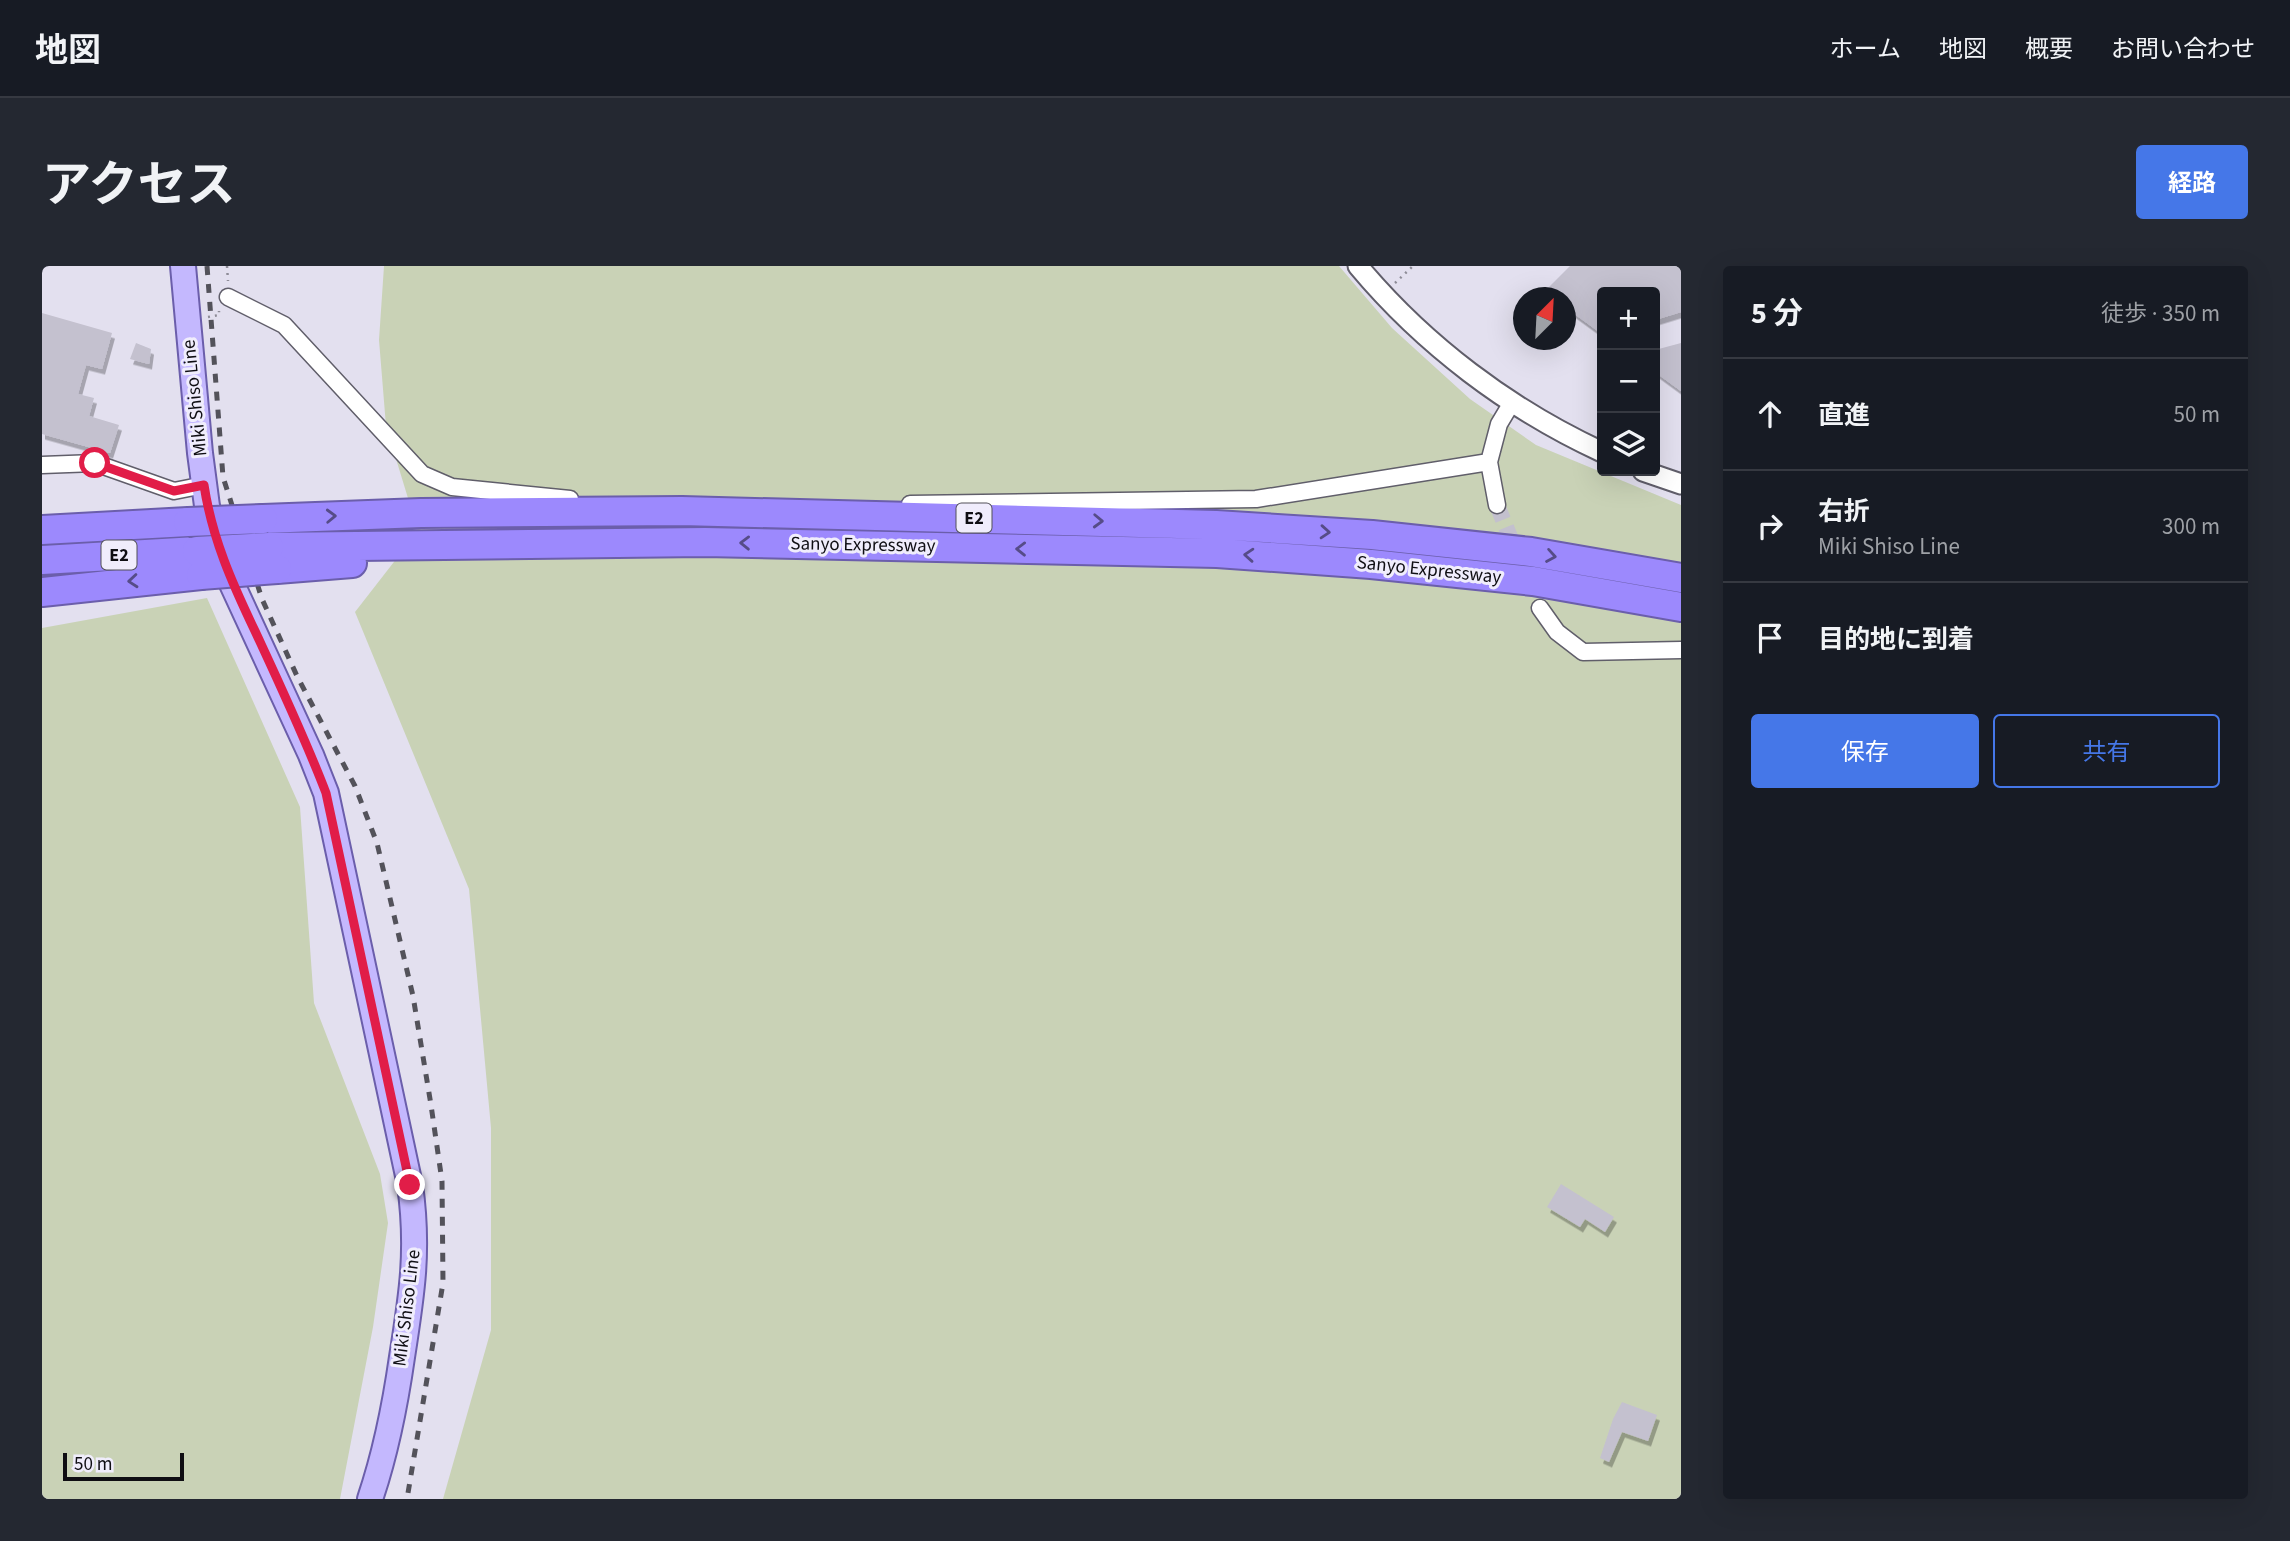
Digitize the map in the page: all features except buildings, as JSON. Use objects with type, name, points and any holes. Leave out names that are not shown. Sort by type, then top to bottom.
[{"type":"highway","name":"Sanyo Expressway","points":[[42,530],[421,513],[682,511],[1216,525],[1372,535],[1531,552],[1681,578]]},
{"type":"highway","name":"Sanyo Expressway","points":[[199,563],[579,544],[705,542],[1217,553],[1370,564],[1533,581],[1681,607]]},
{"type":"highway","name":"E2","points":[[42,560],[199,563]]},
{"type":"highway","points":[[42,592],[199,563]]},
{"type":"main road","name":"Miki Shiso Line","points":[[183,266],[207,506],[226,571],[312,755],[326,793],[410,1185],[415,1225],[412,1294],[392,1422],[370,1499]]},
{"type":"street","points":[[1358,266],[1383,296],[1442,350],[1511,404],[1597,450]]},
{"type":"street","points":[[228,297],[284,325],[422,474],[452,488],[541,498],[838,505],[1256,499],[1489,462]]},
{"type":"street","points":[[1497,505],[1489,462],[1499,424],[1511,404]]},
{"type":"street","points":[[42,465],[95,463],[174,491],[204,485]]},
{"type":"street","points":[[1658,476],[1681,484]]},
{"type":"street","points":[[1540,608],[1557,632],[1583,652],[1681,650]]},
{"type":"path","points":[[1383,296],[1413,266]]},
{"type":"path","points":[[187,319],[219,315],[220,302],[228,297]]},
{"type":"green space","points":[[384,266],[1339,266],[1392,328],[1470,399],[1536,445],[1597,470],[1597,476],[1611,476],[1681,505],[1681,1499],[443,1499],[491,1330],[491,1128],[469,889],[355,612],[418,531],[386,426],[379,340]]},
{"type":"green space","points":[[207,598],[300,807],[314,1003],[380,1174],[388,1223],[373,1327],[340,1499],[42,1499],[42,628]]},
{"type":"tunnel","points":[[1497,505],[1517,554]]},
{"type":"railway","points":[[207,266],[223,477],[262,599],[297,676],[355,786],[377,843],[413,996],[431,1105],[442,1181],[443,1283],[407,1499]]},
{"type":"route","points":[[95,463],[174,491],[204,485],[207,506],[226,571],[312,755],[326,793],[410,1185]]}]
